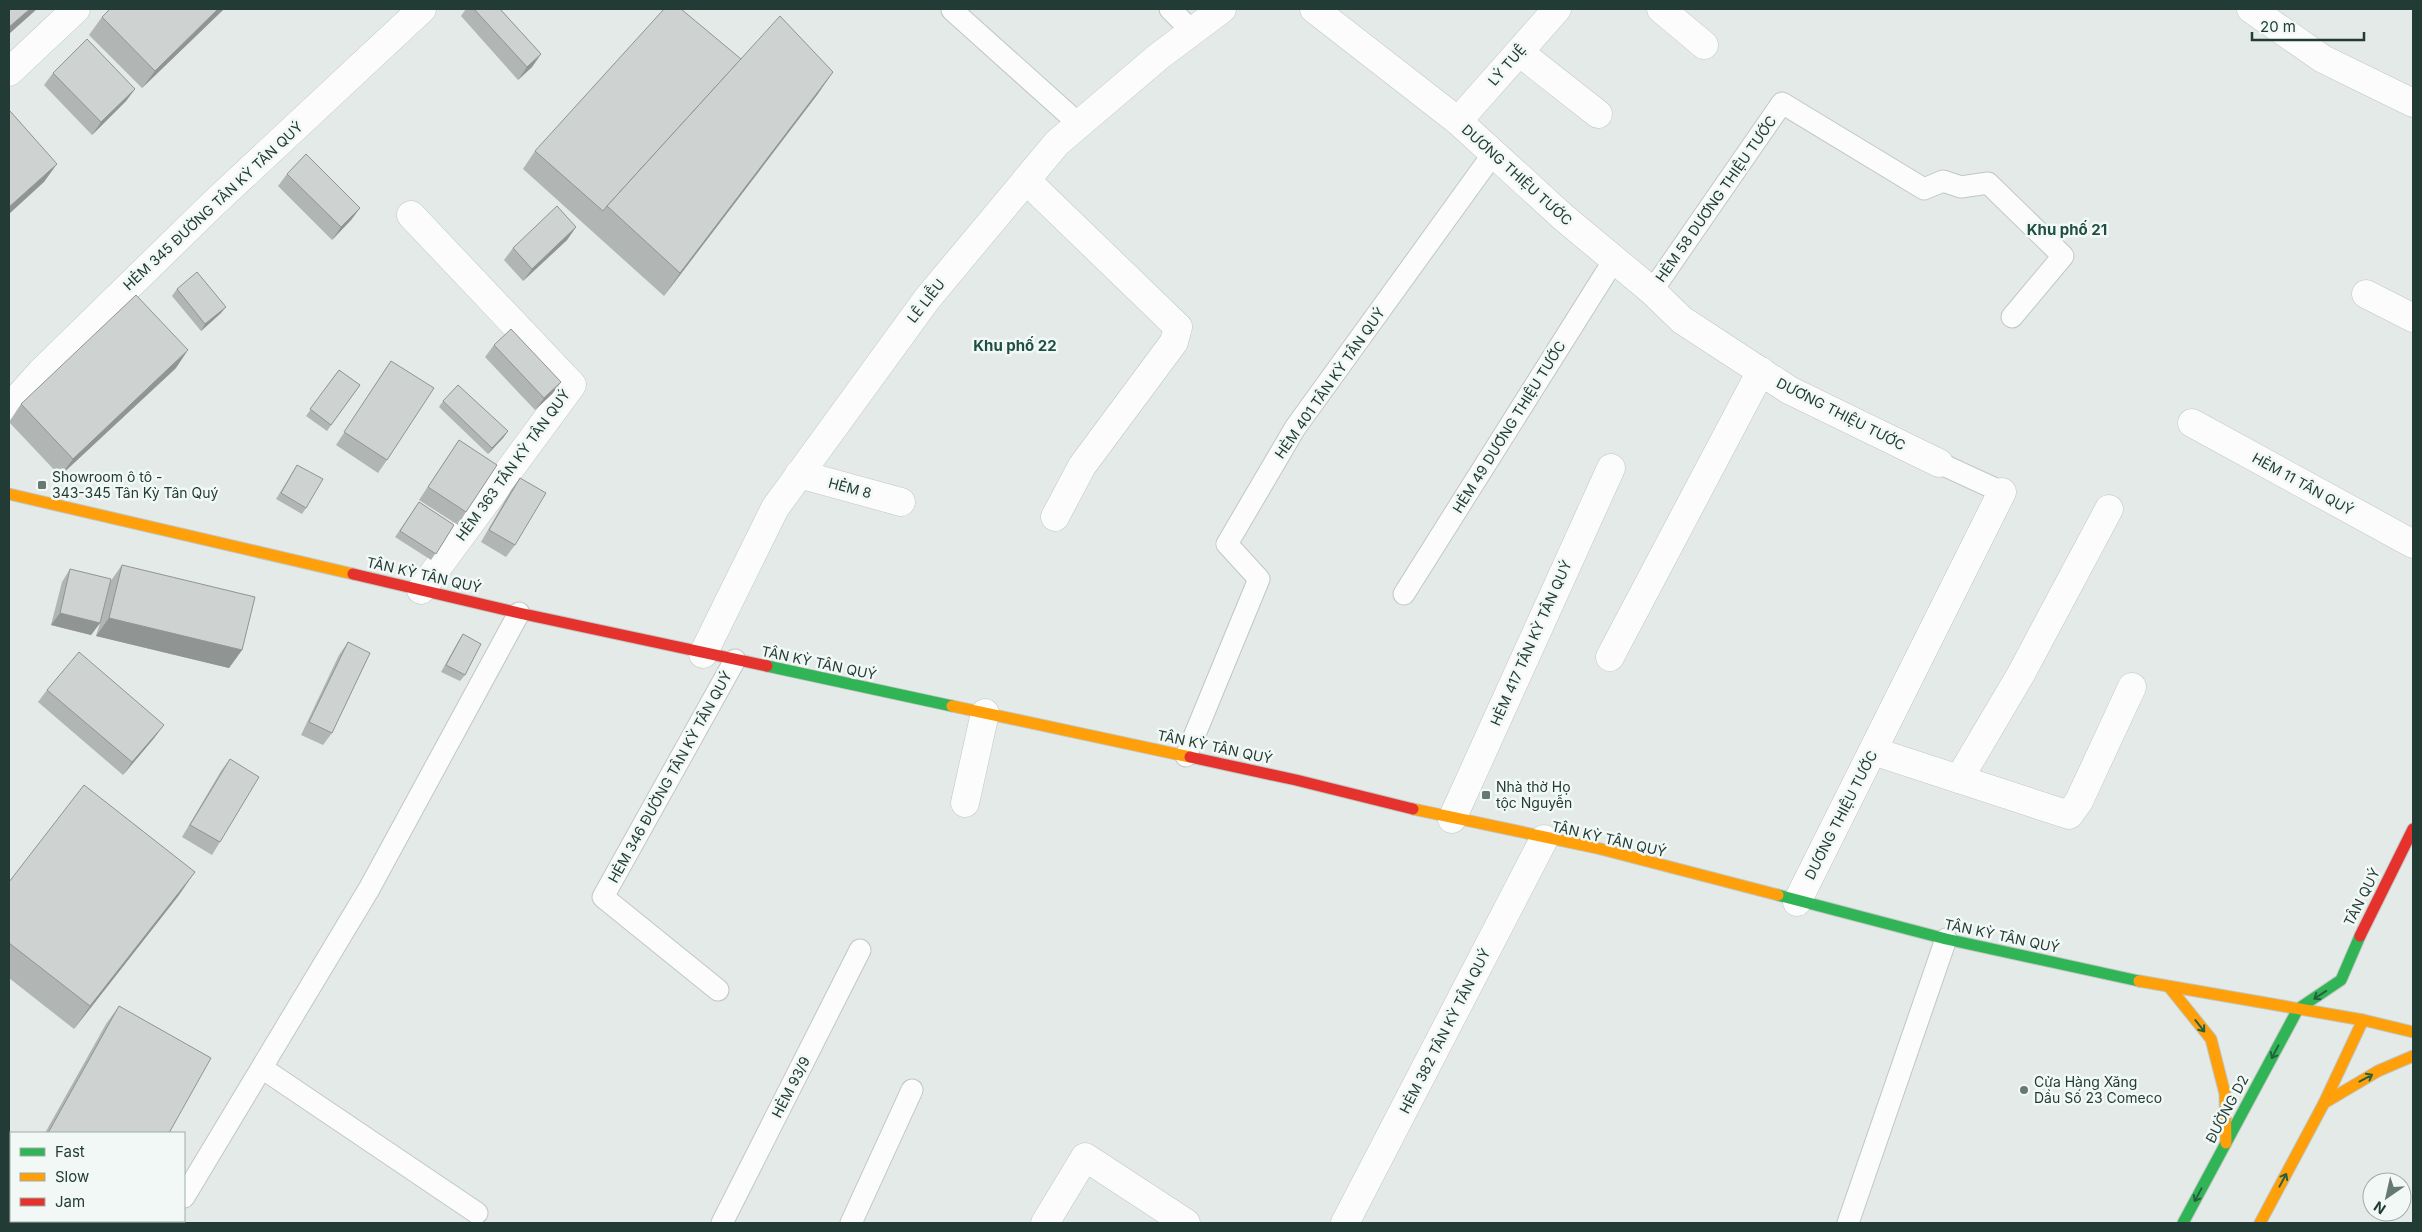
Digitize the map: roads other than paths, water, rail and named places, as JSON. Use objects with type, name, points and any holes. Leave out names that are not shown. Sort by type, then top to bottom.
[{"type":"main road","name":"TÂN KỲ TÂN QUÝ","points":[[9,495],[703,654],[1186,756],[1296,780],[1452,819],[1544,839],[1597,848],[1797,902],[1946,939],[2170,988],[2363,1020],[2413,1032]]},
{"type":"main road","name":"TÂN QUÝ","points":[[2298,1009],[2344,984],[2356,943],[2413,829]]},
{"type":"main road","points":[[2170,988],[2211,1039],[2225,1094],[2226,1144]]},
{"type":"main road","points":[[2260,1223],[2324,1103],[2363,1020],[2354,1004]]},
{"type":"main road","name":"ĐƯỜNG D2","points":[[2183,1223],[2298,1009]]},
{"type":"main road","points":[[2324,1103],[2367,1077],[2398,1061],[2413,1056]]},
{"type":"street","points":[[9,72],[76,9]]},
{"type":"street","name":"HẺM 345 ĐƯỜNG TÂN KỲ TÂN QUÝ","points":[[9,408],[41,372],[213,204],[422,9]]},
{"type":"street","name":"LÊ LIỄU","points":[[703,654],[775,508],[927,299],[1057,143],[1192,31],[1222,9]]},
{"type":"street","name":"DƯƠNG THIỆU TƯỚC","points":[[1314,9],[1458,121],[1493,154],[1652,291],[1682,320],[1789,390],[1939,463]]},
{"type":"street","name":"LÝ TUỆ","points":[[1458,121],[1556,9]]},
{"type":"street","points":[[1661,9],[1704,44]]},
{"type":"street","points":[[2250,9],[2323,59],[2413,103]]},
{"type":"street","points":[[1518,52],[1598,114]]},
{"type":"street","points":[[1026,180],[1178,327],[1174,342],[1082,466],[1055,517]]},
{"type":"street","name":"HẺM 363 TÂN KỲ TÂN QUÝ","points":[[411,215],[572,385],[421,590]]},
{"type":"street","points":[[2366,294],[2413,318]]},
{"type":"street","points":[[1610,657],[1761,371]]},
{"type":"street","name":"HẺM 11 TÂN QUÝ","points":[[2192,423],[2413,544]]},
{"type":"street","name":"HẺM 417 TÂN KỲ TÂN QUÝ","points":[[1452,819],[1611,468]]},
{"type":"street","name":"HẺM 8","points":[[798,474],[901,502]]},
{"type":"street","name":"DƯƠNG THIỆU TƯỚC","points":[[1797,902],[2002,492]]},
{"type":"street","points":[[1959,779],[2021,674],[2109,509]]},
{"type":"street","points":[[1873,751],[2069,816],[2079,800],[2132,687]]},
{"type":"street","points":[[965,803],[985,713]]},
{"type":"street","name":"HẺM 382 TÂN KỲ TÂN QUÝ","points":[[1345,1223],[1544,839]]},
{"type":"street","points":[[1046,1223],[1086,1157],[1186,1223]]},
{"type":"lane","points":[[1170,9],[1192,31]]},
{"type":"lane","points":[[952,10],[1079,124]]},
{"type":"lane","name":"HẺM 58 DƯƠNG THIỆU TƯỚC","points":[[1652,291],[1782,103],[1924,189],[1943,181],[1961,187],[1988,183],[2063,256],[2012,317]]},
{"type":"lane","name":"HẺM 401 TÂN KỲ TÂN QUÝ","points":[[1186,756],[1259,579],[1227,544],[1295,428],[1493,154]]},
{"type":"lane","name":"HẺM 49 DƯƠNG THIỆU TƯỚC","points":[[1404,594],[1614,260]]},
{"type":"lane","name":"DƯƠNG THIỆU TƯỚC","points":[[1939,463],[2002,492]]},
{"type":"lane","points":[[185,1195],[368,889],[519,613]]},
{"type":"lane","name":"HẺM 346 ĐƯỜNG TÂN KỲ TÂN QUÝ","points":[[718,990],[603,897],[735,660]]},
{"type":"lane","points":[[1848,1223],[1946,939]]},
{"type":"lane","name":"HẺM 93/9","points":[[722,1223],[860,950]]},
{"type":"lane","points":[[262,1068],[478,1213]]},
{"type":"lane","points":[[851,1223],[912,1090]]},
{"type":"place","name":"Showroom ô tô - 343-345 Tân Kỳ Tân Quý","points":[[42,485]]},
{"type":"place","name":"Nhà thờ Họ tộc Nguyễn","points":[[1486,795]]},
{"type":"place","name":"Cửa Hàng Xăng Dầu Số 23 Comeco","points":[[2024,1090]]},
{"type":"district","name":"Khu phố 21","points":[[2067,230]]},
{"type":"district","name":"Khu phố 22","points":[[1015,346]]}]
